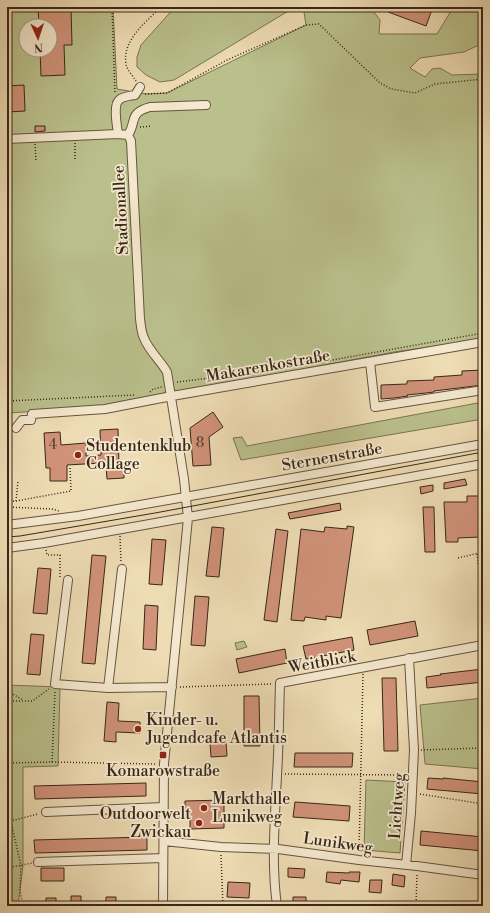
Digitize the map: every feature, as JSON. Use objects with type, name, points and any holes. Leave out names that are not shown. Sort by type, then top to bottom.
[{"type":"street","points":[[118,134],[116,106],[119,100],[126,96],[135,95],[140,87]]},
{"type":"street","points":[[7,139],[118,134],[128,136],[132,127],[132,120],[144,108],[206,105]]},
{"type":"street","name":"Stadionallee","points":[[128,136],[131,141],[140,319],[142,331],[149,348],[162,363],[167,372],[172,396]]},
{"type":"street","name":"Makarenkostraße","points":[[16,428],[22,420],[31,420],[32,414],[105,409],[483,342]]},
{"type":"street","points":[[370,362],[375,407],[483,390]]},
{"type":"street","points":[[163,906],[164,764],[188,518],[172,396]]},
{"type":"street","name":"Sternenstraße","points":[[7,525],[50,520],[483,444]]},
{"type":"street","points":[[7,548],[188,518],[483,464]]},
{"type":"street","points":[[108,688],[122,568]]},
{"type":"street","points":[[68,580],[55,684],[108,688],[172,687]]},
{"type":"street","name":"Weitblick","points":[[277,906],[273,876],[273,848],[280,683],[363,669],[409,658],[483,645]]},
{"type":"street","name":"Lichtweg","points":[[406,865],[414,750],[409,658]]},
{"type":"street","points":[[46,812],[163,807]]},
{"type":"street","name":"Lunikweg","points":[[164,841],[221,847],[273,848],[483,875]]},
{"type":"street","points":[[38,862],[163,858]]},
{"type":"path","points":[[112,7],[116,106]]},
{"type":"path","points":[[161,7],[138,28],[127,50],[126,66],[146,94],[167,93],[227,60],[306,25],[319,24],[380,83],[391,89],[415,93],[435,84],[483,78]]},
{"type":"path","points":[[132,127],[152,126]]},
{"type":"path","points":[[75,137],[75,159]]},
{"type":"path","points":[[34,138],[36,161]]},
{"type":"path","points":[[315,363],[483,333]]},
{"type":"path","points":[[148,394],[153,389],[170,386],[174,383],[262,372]]},
{"type":"path","points":[[7,401],[140,394]]},
{"type":"path","points":[[7,502],[71,491],[70,467]]},
{"type":"path","points":[[16,501],[18,481]]},
{"type":"path","points":[[7,507],[52,509],[65,512]]},
{"type":"path","points":[[119,530],[122,568]]},
{"type":"path","points":[[44,543],[47,555],[60,555],[60,579],[68,580]]},
{"type":"path","points":[[458,558],[483,552]]},
{"type":"path","points":[[477,554],[483,596]]},
{"type":"path","points":[[7,563],[10,579],[7,680]]},
{"type":"path","points":[[359,860],[363,669]]},
{"type":"path","points":[[172,687],[280,683]]},
{"type":"path","points":[[7,701],[32,701],[55,684]]},
{"type":"path","points":[[52,762],[55,684]]},
{"type":"path","points":[[7,688],[11,693],[25,701]]},
{"type":"path","points":[[7,718],[7,745]]},
{"type":"path","points":[[414,750],[483,748]]},
{"type":"path","points":[[7,764],[52,762],[164,764]]},
{"type":"path","points":[[277,774],[413,775]]},
{"type":"path","points":[[412,793],[483,804]]},
{"type":"path","points":[[7,804],[21,866],[20,890],[23,906]]},
{"type":"path","points":[[7,822],[46,812]]},
{"type":"path","points":[[221,847],[223,906]]},
{"type":"path","points":[[7,868],[38,862]]},
{"type":"path","points":[[416,906],[417,866]]},
{"type":"green space","points":[[7,7],[113,7],[117,89],[146,94],[167,93],[306,25],[304,12],[301,7],[370,7],[380,20],[379,34],[437,34],[451,11],[483,9],[483,43],[464,52],[420,58],[410,68],[425,77],[432,69],[440,68],[452,75],[483,74],[483,339],[394,352],[95,408],[7,413]]},
{"type":"green space","points":[[175,7],[295,7],[174,80],[160,82],[146,75],[137,67],[137,57],[141,45]]},
{"type":"green space","points":[[483,402],[483,419],[241,460],[233,438],[242,437],[247,446]]},
{"type":"green space","points":[[244,641],[247,647],[237,650],[235,643]]},
{"type":"green space","points":[[7,685],[60,687],[58,766],[23,767],[23,866],[18,906],[7,906]]},
{"type":"green space","points":[[483,698],[483,769],[425,764],[420,705]]},
{"type":"green space","points":[[366,780],[405,782],[400,853],[364,850]]},
{"type":"building","points":[[38,7],[71,7],[72,45],[64,45],[65,75],[41,76],[40,58],[58,58],[58,18],[39,18]]},
{"type":"building","points":[[390,7],[409,7],[418,10],[419,7],[433,7],[426,26],[388,12]]},
{"type":"building","points":[[24,85],[25,111],[7,112],[7,86]]},
{"type":"building","points":[[35,126],[45,126],[45,131],[35,132]]},
{"type":"building","points":[[483,370],[483,385],[381,399],[381,385],[407,384],[407,381],[434,380],[434,377],[462,375],[462,371]]},
{"type":"building","points":[[213,412],[223,427],[209,437],[211,465],[193,466],[190,428]]},
{"type":"building","points":[[118,429],[119,465],[124,465],[124,478],[107,479],[106,466],[102,466],[102,463],[67,465],[67,481],[50,481],[50,468],[46,468],[44,433],[60,432],[61,445],[86,443],[86,456],[101,455],[100,430]]},
{"type":"building","points":[[465,479],[467,485],[444,489],[444,483]]},
{"type":"building","points":[[433,485],[433,491],[421,494],[420,487]]},
{"type":"building","points":[[467,496],[479,496],[480,537],[458,538],[458,542],[446,542],[444,502],[467,502]]},
{"type":"building","points":[[340,503],[341,510],[290,519],[288,513]]},
{"type":"building","points":[[423,507],[434,507],[435,552],[425,552]]},
{"type":"building","points":[[347,526],[354,527],[341,618],[326,616],[326,620],[305,617],[304,621],[291,620],[301,529],[324,532],[325,527],[347,529]]},
{"type":"building","points":[[212,527],[224,528],[219,577],[206,576]]},
{"type":"building","points":[[276,529],[288,531],[277,622],[264,620]]},
{"type":"building","points":[[152,539],[166,540],[162,585],[149,584]]},
{"type":"building","points":[[92,555],[106,556],[95,664],[82,663]]},
{"type":"building","points":[[38,568],[51,569],[47,614],[33,613]]},
{"type":"building","points":[[195,596],[209,597],[205,646],[191,645]]},
{"type":"building","points":[[145,605],[158,606],[156,650],[143,649]]},
{"type":"building","points":[[415,621],[418,636],[370,645],[367,630]]},
{"type":"building","points":[[31,634],[44,635],[40,675],[27,674]]},
{"type":"building","points":[[352,637],[354,650],[306,659],[303,646]]},
{"type":"building","points":[[285,649],[287,663],[239,673],[236,659]]},
{"type":"building","points":[[483,669],[483,682],[427,688],[426,677]]},
{"type":"building","points":[[382,678],[396,678],[398,751],[384,751]]},
{"type":"building","points":[[244,696],[259,696],[260,746],[244,746]]},
{"type":"building","points":[[107,702],[119,703],[118,721],[140,722],[140,733],[116,732],[116,742],[104,741]]},
{"type":"building","points":[[226,742],[227,756],[211,757],[210,743]]},
{"type":"building","points":[[295,753],[353,753],[352,767],[294,767]]},
{"type":"building","points":[[428,778],[483,782],[483,794],[427,789]]},
{"type":"building","points":[[146,783],[146,796],[35,799],[34,786]]},
{"type":"building","name":"Markthalle Lunikweg","points":[[224,800],[224,828],[190,829],[190,816],[185,816],[185,801]]},
{"type":"building","points":[[295,802],[350,806],[349,821],[293,817]]},
{"type":"building","points":[[421,831],[483,837],[483,851],[420,845]]},
{"type":"building","points":[[147,837],[147,850],[35,853],[34,840]]},
{"type":"building","points":[[41,868],[64,868],[64,881],[41,881]]},
{"type":"building","points":[[288,868],[305,869],[304,878],[288,877]]},
{"type":"building","points":[[327,872],[360,872],[359,882],[341,880],[340,884],[326,882]]},
{"type":"building","points":[[393,874],[405,876],[404,887],[392,885]]},
{"type":"building","points":[[370,880],[382,880],[381,893],[369,892]]},
{"type":"building","points":[[228,882],[250,883],[249,898],[227,897]]},
{"type":"building","points":[[71,896],[81,896],[81,906],[71,906]]},
{"type":"building","points":[[106,897],[116,897],[116,906],[106,906]]},
{"type":"building","points":[[293,897],[306,897],[306,906],[293,906]]},
{"type":"building","points":[[46,898],[56,898],[56,906],[46,906]]},
{"type":"tram line","points":[[7,537],[155,513],[483,452]]},
{"type":"place","name":"Studentenklub Collage","points":[[78,455]]},
{"type":"place","name":"Kinder- u. Jugendcafe Atlantis","points":[[138,729]]},
{"type":"place","name":"Komarowstraße","points":[[163,755]]},
{"type":"place","name":"Markthalle Lunikweg","points":[[204,808]]},
{"type":"place","name":"Outdoorwelt Zwickau","points":[[199,823]]}]
